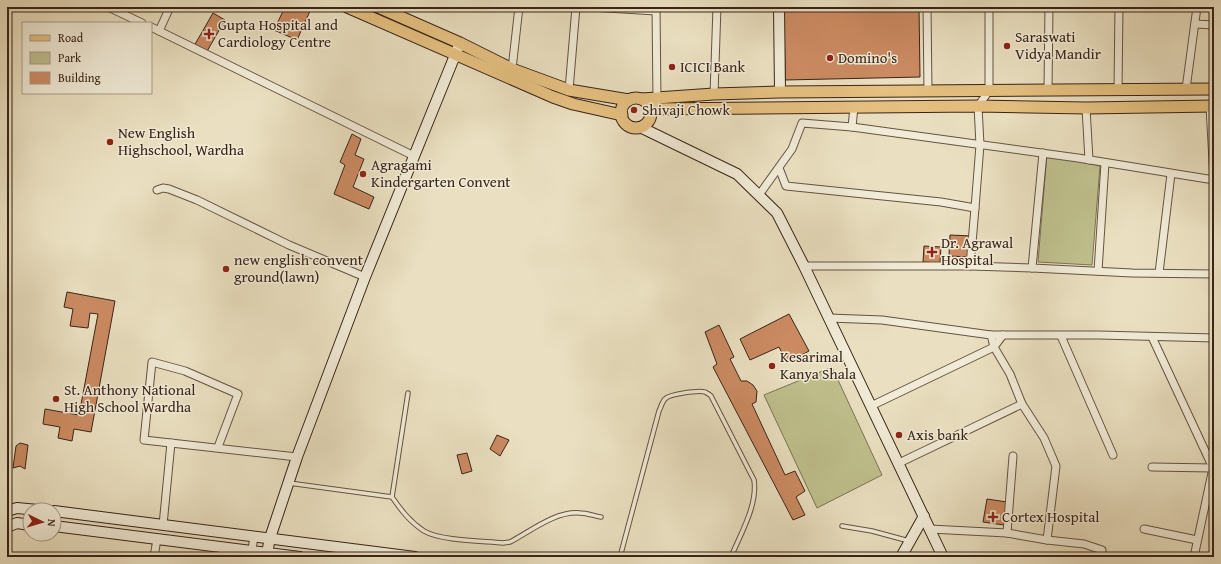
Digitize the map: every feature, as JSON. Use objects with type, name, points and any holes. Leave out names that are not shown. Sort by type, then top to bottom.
[{"type":"main road","points":[[347,7],[562,100],[573,104],[622,115]]},
{"type":"main road","points":[[378,7],[512,69],[569,90],[629,100],[633,98],[642,99],[714,94],[780,92],[1214,89]]},
{"type":"main road","points":[[779,7],[780,92]]},
{"type":"main road","points":[[267,553],[270,538],[297,457],[365,277],[460,44]]},
{"type":"main road","points":[[642,99],[656,109],[978,106],[1086,108],[1212,106]]},
{"type":"main road","points":[[629,100],[623,107],[622,115],[627,124],[632,127],[645,129],[737,174],[777,213],[804,266],[943,557]]},
{"type":"main road","points":[[645,129],[652,122],[656,109]]},
{"type":"main road","points":[[7,512],[17,508],[22,508]]},
{"type":"main road","points":[[62,512],[415,557]]},
{"type":"main road","points":[[901,557],[924,516]]},
{"type":"main road","points":[[7,527],[17,523],[22,523]]},
{"type":"main road","points":[[62,527],[157,539],[252,554],[267,553],[300,557]]},
{"type":"street","points":[[108,7],[140,22]]},
{"type":"street","points":[[159,31],[170,7]]},
{"type":"street","points":[[512,69],[519,7]]},
{"type":"street","points":[[569,90],[576,7]]},
{"type":"street","points":[[590,7],[656,9],[656,109]]},
{"type":"street","points":[[714,94],[717,7]]},
{"type":"street","points":[[927,7],[928,91]]},
{"type":"street","points":[[970,266],[980,145],[978,106],[989,91],[989,7]]},
{"type":"street","points":[[1048,90],[1049,7]]},
{"type":"street","points":[[1118,90],[1119,7]]},
{"type":"street","points":[[1186,89],[1197,7]]},
{"type":"street","points":[[1195,24],[1214,25]]},
{"type":"street","points":[[152,28],[414,156]]},
{"type":"street","points":[[802,123],[852,127],[1043,153],[1214,180],[1212,106]]},
{"type":"street","points":[[759,195],[792,149],[802,123],[801,107]]},
{"type":"street","points":[[852,127],[854,107]]},
{"type":"street","points":[[1086,108],[1089,160]]},
{"type":"street","points":[[1032,268],[1043,153]]},
{"type":"street","points":[[1098,271],[1106,162]]},
{"type":"street","points":[[779,168],[786,186],[941,202],[974,208]]},
{"type":"street","points":[[1159,273],[1171,174]]},
{"type":"street","points":[[157,190],[163,188],[169,189],[197,200],[289,245],[365,277]]},
{"type":"street","points":[[804,266],[970,266],[1214,274]]},
{"type":"street","points":[[829,318],[882,320],[991,335],[1099,335],[1214,338]]},
{"type":"street","points":[[991,335],[994,347],[1010,374],[1022,404],[1044,438],[1056,466],[1047,540]]},
{"type":"street","points":[[871,406],[994,347],[1003,335]]},
{"type":"street","points":[[1061,336],[1113,454]]},
{"type":"street","points":[[1152,337],[1213,468],[1194,557]]},
{"type":"street","points":[[218,448],[238,394],[185,371],[152,362],[144,440],[297,457]]},
{"type":"street","points":[[898,463],[1022,404]]},
{"type":"street","points":[[163,524],[171,443]]},
{"type":"street","points":[[1007,533],[1013,456]]},
{"type":"street","points":[[1152,467],[1213,468]]},
{"type":"street","points":[[930,529],[1007,533],[1047,540],[1084,544],[1102,550],[1101,557]]},
{"type":"street","points":[[1144,529],[1197,540]]},
{"type":"street","points":[[252,554],[254,536]]},
{"type":"street","points":[[154,557],[157,539]]},
{"type":"lane","points":[[620,557],[662,404],[665,399],[670,396],[698,391],[706,392],[711,396],[754,480],[755,488],[752,504],[731,557]]},
{"type":"lane","points":[[408,393],[392,497],[405,515],[424,531],[440,536],[504,543],[510,542],[552,518],[566,514],[580,513],[601,517]]},
{"type":"lane","points":[[288,483],[392,497]]},
{"type":"lane","points":[[842,526],[872,531],[909,541]]},
{"type":"green space","points":[[1047,154],[1100,166],[1092,265],[1038,262]]},
{"type":"green space","points":[[832,367],[882,475],[817,508],[764,395]]},
{"type":"building","points":[[285,7],[302,7],[310,11],[297,40],[274,30]]},
{"type":"building","points":[[784,7],[919,7],[920,77],[785,80]]},
{"type":"building","points":[[213,13],[225,20],[206,53],[194,46]]},
{"type":"building","points":[[352,134],[361,139],[355,155],[364,159],[353,187],[374,197],[369,209],[334,194],[345,165],[340,162]]},
{"type":"building","points":[[950,235],[971,236],[970,257],[949,256]]},
{"type":"building","points":[[924,246],[941,247],[940,263],[923,262]]},
{"type":"building","points":[[67,292],[115,301],[91,432],[74,429],[72,441],[58,438],[60,427],[43,424],[45,409],[79,415],[98,314],[90,313],[88,328],[70,326],[73,309],[64,307]]},
{"type":"building","points":[[789,314],[809,351],[787,363],[779,347],[750,360],[740,339]]},
{"type":"building","points":[[719,325],[734,357],[730,359],[741,381],[747,381],[753,385],[757,391],[756,402],[752,404],[785,475],[795,471],[805,491],[796,497],[805,515],[793,520],[713,367],[717,364],[705,332]]},
{"type":"building","points":[[497,435],[509,440],[500,456],[490,449]]},
{"type":"building","points":[[20,443],[28,445],[25,469],[20,466],[13,468],[16,446]]},
{"type":"building","points":[[467,453],[472,471],[462,474],[457,455]]},
{"type":"building","points":[[987,499],[1007,502],[1004,525],[983,522]]},
{"type":"place","name":"Gupta Hospital and Cardiology Centre","points":[[209,34]]},
{"type":"place","name":"Saraswati Vidya Mandir","points":[[1007,46]]},
{"type":"place","name":"Domino's","points":[[830,58]]},
{"type":"place","name":"ICICI Bank","points":[[672,67]]},
{"type":"place","name":"Shivaji Chowk","points":[[634,110]]},
{"type":"place","name":"New English Highschool, Wardha","points":[[110,142]]},
{"type":"place","name":"Agragami Kindergarten Convent","points":[[363,174]]},
{"type":"place","name":"Dr. Agrawal Hospital","points":[[932,252]]},
{"type":"place","name":"new english convent ground(lawn)","points":[[226,269]]},
{"type":"place","name":"Kesarimal Kanya Shala","points":[[772,366]]},
{"type":"place","name":"St. Anthony National High School Wardha","points":[[56,399]]},
{"type":"place","name":"Axis bank","points":[[899,435]]},
{"type":"place","name":"Cortex Hospital","points":[[993,517]]}]
